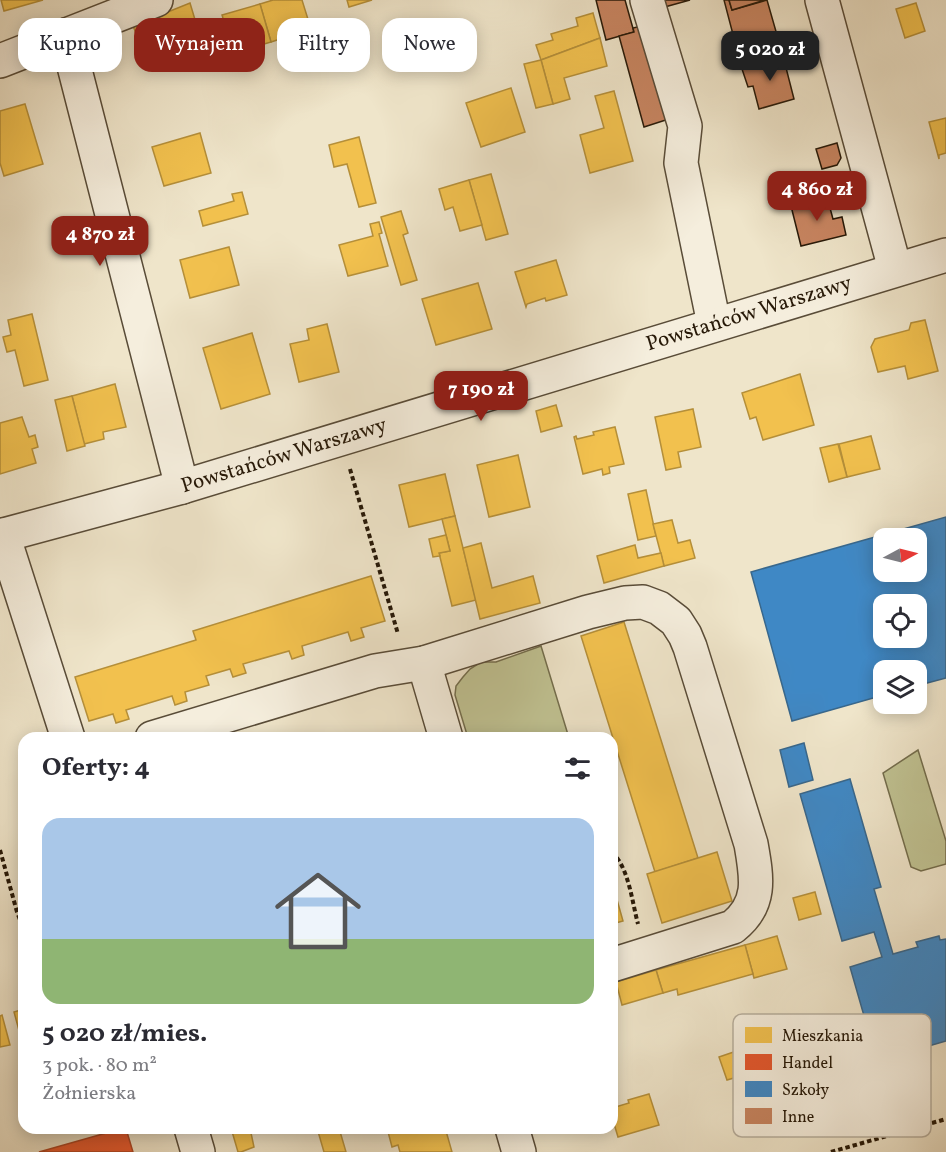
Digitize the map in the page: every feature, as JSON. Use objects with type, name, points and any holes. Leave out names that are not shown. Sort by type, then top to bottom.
[{"type":"street","points":[[108,18],[156,0]]},
{"type":"street","points":[[647,0],[685,126],[681,163],[714,324]]},
{"type":"street","points":[[822,0],[895,269]]},
{"type":"street","points":[[0,61],[18,54]]},
{"type":"street","points":[[76,72],[182,487]]},
{"type":"street","name":"Powstańców Warszawy","points":[[2,536],[182,487],[946,255]]},
{"type":"street","points":[[2,536],[66,732]]},
{"type":"street","points":[[172,732],[375,671],[416,665],[588,612],[625,603],[643,602],[659,608],[676,621],[686,635],[751,844],[755,871],[755,896],[751,908],[733,927],[618,963]]},
{"type":"street","points":[[416,665],[444,732]]},
{"type":"street","points":[[192,1134],[198,1152]]},
{"type":"street","points":[[514,1134],[519,1152]]},
{"type":"path","points":[[347,460],[416,665]]},
{"type":"path","points":[[0,850],[18,915]]},
{"type":"path","points":[[618,859],[624,872],[647,954]]},
{"type":"path","points":[[931,1123],[946,1119]]},
{"type":"path","points":[[831,1152],[883,1137]]},
{"type":"green space","points":[[541,646],[567,732],[466,732],[455,695],[456,686],[470,669],[481,662],[496,662]]},
{"type":"green space","points":[[918,750],[946,841],[946,864],[921,871],[911,867],[883,773]]},
{"type":"building: Mieszkania","points":[[1,0],[43,0],[4,11]]},
{"type":"building: Mieszkania","points":[[273,0],[302,0],[308,18],[277,18],[277,40],[271,42],[260,4]]},
{"type":"building: Mieszkania","points":[[347,0],[372,0],[349,7]]},
{"type":"building: Mieszkania","points":[[190,3],[194,18],[153,18]]},
{"type":"building: Mieszkania","points":[[916,3],[925,31],[905,38],[896,9]]},
{"type":"building: Mieszkania","points":[[260,4],[264,18],[223,18],[222,15]]},
{"type":"building: Mieszkania","points":[[593,13],[600,38],[541,60],[536,45],[553,40],[551,34],[578,26],[576,18]]},
{"type":"building: Mieszkania","points":[[265,21],[271,42],[265,44]]},
{"type":"building: Mieszkania","points":[[600,38],[607,66],[564,78],[570,99],[553,104],[541,60]]},
{"type":"building: Mieszkania","points":[[541,60],[553,104],[536,108],[524,64]]},
{"type":"building: Mieszkania","points":[[511,88],[525,132],[481,147],[466,103]]},
{"type":"building: Mieszkania","points":[[614,91],[633,161],[590,173],[580,135],[604,128],[595,96]]},
{"type":"building: Mieszkania","points":[[25,104],[43,164],[4,176],[0,163],[0,111]]},
{"type":"building: Mieszkania","points":[[946,118],[946,153],[939,155],[939,159],[929,122]]},
{"type":"building: Mieszkania","points":[[200,133],[211,173],[164,186],[152,147]]},
{"type":"building: Mieszkania","points":[[359,137],[376,203],[359,207],[347,164],[334,167],[329,145]]},
{"type":"building: Mieszkania","points":[[491,174],[508,234],[486,240],[469,180]]},
{"type":"building: Mieszkania","points":[[469,180],[482,225],[460,231],[453,207],[445,210],[439,189]]},
{"type":"building: Mieszkania","points":[[242,192],[248,214],[203,226],[199,211],[234,201],[232,194]]},
{"type":"building: Mieszkania","points":[[401,211],[408,233],[403,235],[417,280],[401,285],[381,217]]},
{"type":"building: Mieszkania","points":[[379,222],[382,233],[379,234],[388,266],[348,276],[339,245],[373,236],[370,224]]},
{"type":"building: Mieszkania","points":[[229,247],[239,285],[190,298],[180,260]]},
{"type":"building: Mieszkania","points":[[556,260],[567,295],[546,301],[545,298],[527,304],[526,307],[515,272]]},
{"type":"building: Mieszkania","points":[[478,283],[492,329],[436,345],[422,299]]},
{"type":"building: Mieszkania","points":[[32,314],[48,380],[24,386],[15,350],[7,352],[3,337],[11,335],[8,320]]},
{"type":"building: Mieszkania","points":[[925,320],[938,371],[908,379],[905,366],[878,372],[871,347],[875,339],[909,330],[911,323]]},
{"type":"building: Mieszkania","points":[[327,324],[339,372],[299,382],[290,344],[309,340],[307,329]]},
{"type":"building: Mieszkania","points":[[252,333],[270,394],[221,409],[203,348]]},
{"type":"building: Mieszkania","points":[[800,374],[814,425],[763,440],[756,417],[750,419],[742,393]]},
{"type":"building: Mieszkania","points":[[115,384],[126,427],[103,432],[104,439],[84,444],[72,396]]},
{"type":"building: Mieszkania","points":[[72,396],[85,446],[67,451],[55,400]]},
{"type":"building: Mieszkania","points":[[556,405],[562,426],[541,432],[536,411]]},
{"type":"building: Mieszkania","points":[[693,409],[701,447],[678,452],[681,467],[666,470],[655,417]]},
{"type":"building: Mieszkania","points":[[22,417],[29,437],[35,435],[38,447],[32,449],[36,463],[0,474],[0,423]]},
{"type":"building: Mieszkania","points":[[615,427],[624,464],[609,467],[610,473],[603,475],[602,469],[583,474],[574,437],[576,436],[577,439],[594,435],[593,432]]},
{"type":"building: Mieszkania","points":[[871,436],[880,469],[847,477],[839,444]]},
{"type":"building: Mieszkania","points":[[838,444],[847,477],[829,482],[820,448]]},
{"type":"building: Mieszkania","points":[[518,455],[530,507],[489,517],[477,465]]},
{"type":"building: Mieszkania","points":[[445,474],[455,516],[409,527],[399,485]]},
{"type":"building: Mieszkania","points":[[646,490],[656,536],[638,540],[628,494]]},
{"type":"building: Mieszkania","points":[[455,516],[476,600],[452,606],[439,553],[450,551],[442,519]]},
{"type":"building: Mieszkania","points":[[672,520],[678,543],[690,540],[695,558],[664,566],[653,524]]},
{"type":"building: Mieszkania","points":[[446,535],[450,551],[433,557],[429,539]]},
{"type":"building: Mieszkania","points":[[481,543],[492,588],[533,576],[540,603],[480,619],[463,548]]},
{"type":"building: Mieszkania","points":[[635,545],[638,558],[661,553],[664,566],[604,583],[597,556]]},
{"type":"building: Mieszkania","points":[[371,576],[385,621],[361,628],[364,637],[351,641],[348,632],[302,646],[304,655],[292,659],[289,651],[243,664],[246,673],[233,677],[230,669],[206,676],[209,685],[185,692],[187,701],[175,705],[172,696],[126,710],[129,719],[116,723],[113,714],[89,721],[75,677],[196,640],[193,631]]},
{"type":"building: Mieszkania","points":[[624,622],[698,858],[655,872],[618,754],[618,732],[611,732],[581,636]]},
{"type":"building: Mieszkania","points":[[717,852],[732,901],[662,923],[647,874]]},
{"type":"building: Mieszkania","points":[[815,892],[821,914],[799,920],[793,898]]},
{"type":"building: Mieszkania","points":[[618,903],[623,921],[618,922]]},
{"type":"building: Mieszkania","points":[[777,936],[787,969],[754,978],[745,945]]},
{"type":"building: Mieszkania","points":[[745,945],[753,974],[678,995],[677,989],[663,993],[656,970]]},
{"type":"building: Mieszkania","points":[[656,970],[663,993],[622,1005],[618,981]]},
{"type":"building: Mieszkania","points":[[18,1011],[18,1027],[14,1012]]},
{"type":"building: Mieszkania","points":[[2,1015],[10,1045],[0,1047],[0,1016]]},
{"type":"building: Mieszkania","points":[[733,1052],[733,1078],[727,1080],[719,1057]]},
{"type":"building: Mieszkania","points":[[649,1094],[659,1125],[618,1137],[618,1106],[629,1103],[628,1100]]},
{"type":"building: Mieszkania","points":[[233,1134],[251,1134],[254,1147],[238,1152]]},
{"type":"building: Mieszkania","points":[[319,1134],[341,1134],[346,1152],[324,1152]]},
{"type":"building: Mieszkania","points":[[389,1134],[447,1134],[452,1152],[400,1152],[398,1145],[392,1147]]},
{"type":"building: Handel","points":[[103,1134],[128,1134],[133,1152],[39,1152]]},
{"type":"building: Szkoły","points":[[946,517],[946,678],[927,683],[927,660],[873,660],[873,698],[792,721],[751,572],[873,538],[873,582],[927,582],[927,528],[907,528]]},
{"type":"building: Szkoły","points":[[804,743],[813,780],[789,787],[780,750]]},
{"type":"building: Szkoły","points":[[850,779],[881,887],[874,889],[893,954],[918,947],[916,942],[939,936],[940,940],[946,939],[946,1041],[931,1045],[931,1014],[864,1014],[850,967],[882,957],[874,932],[842,941],[800,794]]},
{"type":"building: Inne","points":[[596,0],[625,0],[634,32],[606,40]]},
{"type":"building: Inne","points":[[659,0],[690,0],[661,8]]},
{"type":"building: Inne","points":[[724,0],[729,0],[732,10],[767,0],[783,56],[742,69]]},
{"type":"building: Inne","points":[[729,0],[765,0],[732,10]]},
{"type":"building: Inne","points":[[646,25],[672,118],[644,127],[619,36],[634,32],[633,28]]},
{"type":"building: Inne","points":[[783,56],[794,99],[759,109],[753,86],[748,87],[742,69]]},
{"type":"building: Inne","points":[[837,143],[841,158],[837,165],[822,169],[816,149]]},
{"type":"building: Inne","points":[[827,197],[833,219],[842,217],[846,235],[801,246],[791,206]]}]
